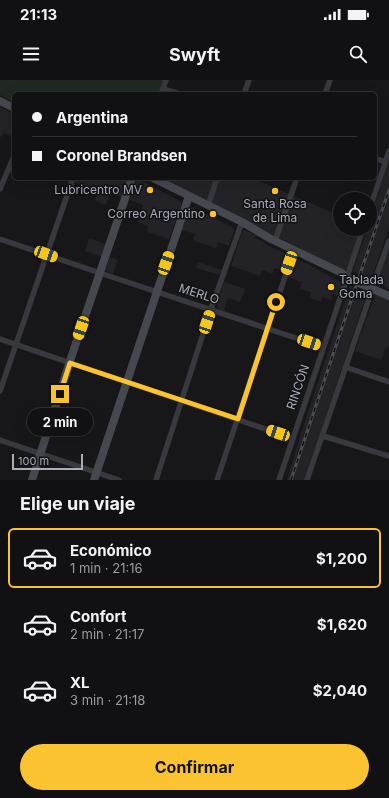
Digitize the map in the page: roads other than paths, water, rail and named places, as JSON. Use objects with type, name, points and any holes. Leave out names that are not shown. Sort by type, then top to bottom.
[{"type":"street","points":[[162,91],[166,80]]},
{"type":"street","points":[[245,92],[249,80]]},
{"type":"street","points":[[326,92],[330,80]]},
{"type":"street","points":[[0,101],[12,107]]},
{"type":"street","points":[[375,192],[389,151]]},
{"type":"street","points":[[377,159],[385,162]]},
{"type":"street","points":[[0,189],[12,161]]},
{"type":"street","points":[[0,390],[72,180]]},
{"type":"street","points":[[32,480],[131,180]]},
{"type":"street","points":[[157,180],[242,222],[275,241],[389,296]]},
{"type":"street","points":[[208,206],[216,180]]},
{"type":"street","points":[[275,241],[296,180]]},
{"type":"street","points":[[95,476],[189,196]]},
{"type":"street","points":[[156,480],[211,309],[242,222]]},
{"type":"street","name":"RINCÓN","points":[[279,480],[346,275],[360,236]]},
{"type":"street","name":"MERLO","points":[[0,239],[323,347]]},
{"type":"street","points":[[307,480],[345,367],[374,288],[389,240]]},
{"type":"street","points":[[218,480],[294,250]]},
{"type":"street","points":[[0,340],[292,438]]},
{"type":"street","points":[[345,367],[389,382]]},
{"type":"street","points":[[323,436],[389,456]]},
{"type":"street","points":[[0,440],[41,454],[95,476],[119,480]]},
{"type":"railway","points":[[291,480],[389,190]]},
{"type":"place","name":"Lubricentro MV","points":[[150,190]]},
{"type":"place","name":"Santa Rosa de Lima","points":[[275,191]]},
{"type":"place","name":"Correo Argentino","points":[[213,214]]},
{"type":"place","name":"Tablada Goma","points":[[331,287]]}]
